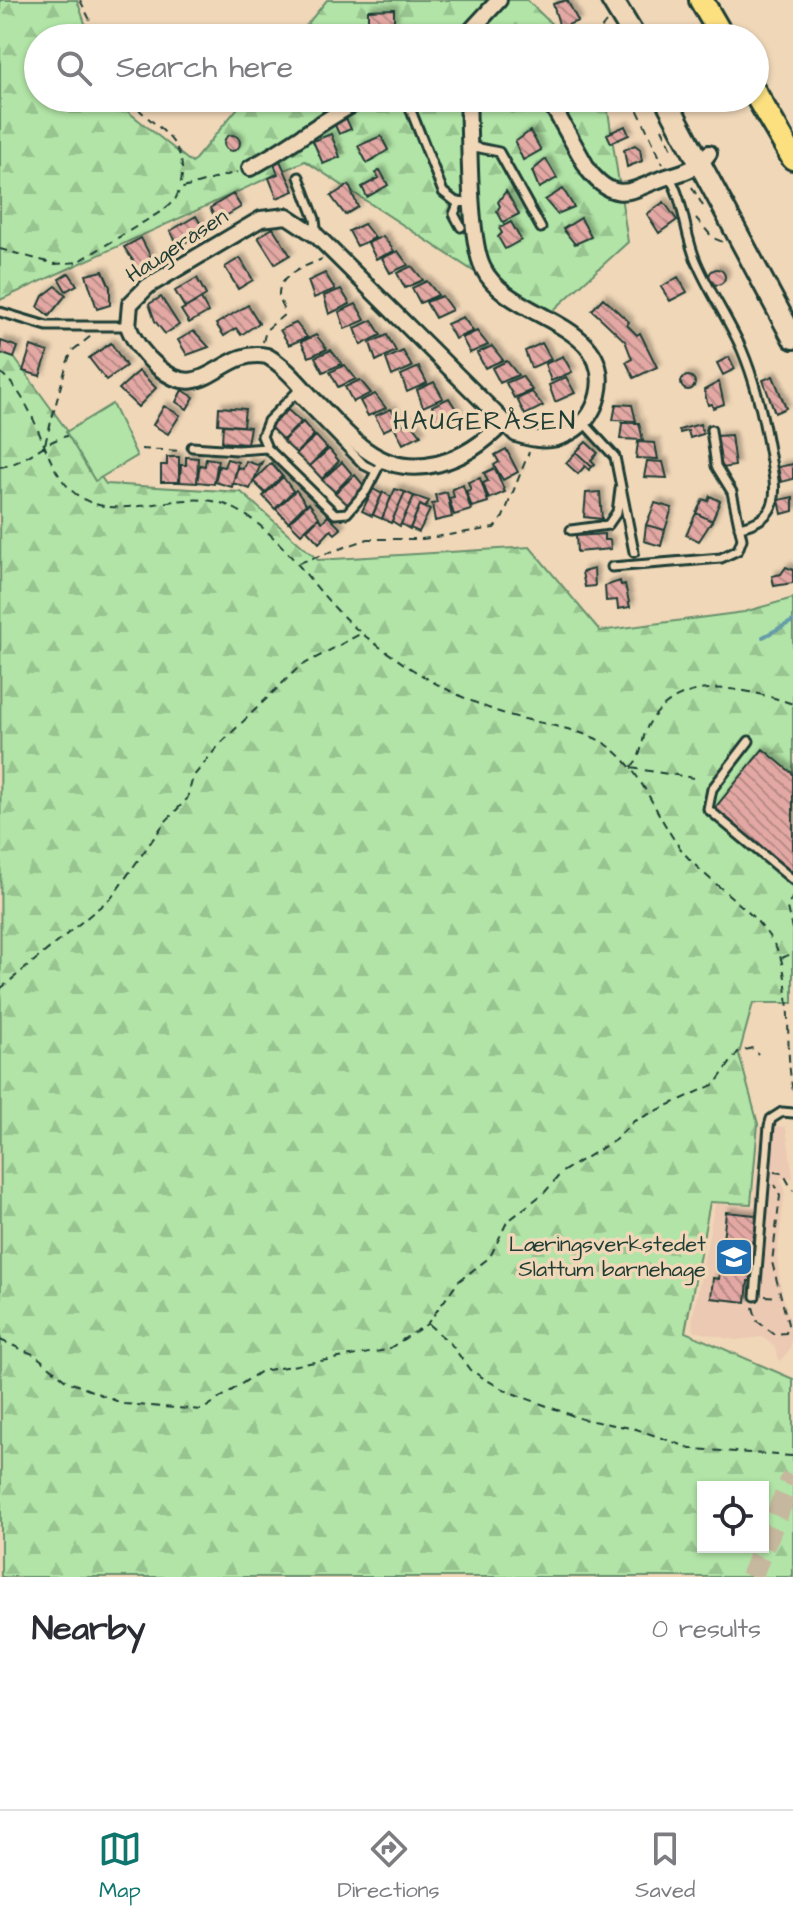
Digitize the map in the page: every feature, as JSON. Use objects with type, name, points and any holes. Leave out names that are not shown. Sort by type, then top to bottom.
[{"type":"highway","points":[[701,0],[715,24]]},
{"type":"highway","points":[[766,112],[793,158]]},
{"type":"main road","points":[[674,112],[702,158]]},
{"type":"main road","points":[[681,112],[793,338]]},
{"type":"street","points":[[477,24],[499,0]]},
{"type":"street","points":[[250,168],[286,148],[337,112]]},
{"type":"street","points":[[469,112],[466,202],[479,259],[492,282],[579,338],[596,360],[599,388],[584,423],[562,437],[533,440]]},
{"type":"street","points":[[556,112],[586,165],[603,185],[629,192],[702,158]]},
{"type":"street","name":"Haugeråsen","points":[[128,326],[130,304],[136,294],[261,219],[287,216],[317,236],[503,423],[516,434],[533,440]]},
{"type":"street","points":[[128,326],[155,365],[179,380],[202,379],[236,360],[259,355],[276,361],[298,391],[379,466],[422,467],[450,462],[464,455],[503,423]]},
{"type":"lane","points":[[412,112],[443,192],[466,202],[454,214],[461,227]]},
{"type":"lane","points":[[470,146],[499,152],[541,228]]},
{"type":"lane","points":[[669,176],[678,194],[697,263],[754,379],[774,477],[775,495],[771,509],[753,524],[739,527]]},
{"type":"lane","points":[[299,177],[315,219],[317,236]]},
{"type":"lane","points":[[0,312],[47,326],[128,326]]},
{"type":"lane","points":[[298,391],[264,426],[262,436],[267,448],[335,514],[352,509],[379,466]]},
{"type":"lane","points":[[584,423],[615,457],[634,552]]},
{"type":"lane","points":[[612,567],[727,557],[740,546],[732,492],[716,466],[711,430]]},
{"type":"lane","points":[[192,447],[267,448]]},
{"type":"lane","points":[[571,530],[608,525],[613,521],[620,483]]},
{"type":"lane","points":[[749,741],[712,789],[708,809],[793,880]]},
{"type":"lane","points":[[755,1296],[771,1119],[782,1112],[793,1113]]},
{"type":"path","points":[[80,0],[92,24]]},
{"type":"path","points":[[0,249],[55,264],[78,262],[175,200],[185,166],[175,142],[143,112]]},
{"type":"path","points":[[639,112],[669,176]]},
{"type":"path","points":[[180,189],[250,168]]},
{"type":"path","points":[[678,194],[713,238],[724,242]]},
{"type":"path","points":[[259,355],[266,330],[285,314],[279,291],[282,283],[293,272],[334,253]]},
{"type":"path","points":[[45,446],[48,426],[72,351],[110,326]]},
{"type":"path","points":[[0,372],[26,400],[53,466],[81,498],[103,505],[190,500],[225,504],[255,520],[361,633],[453,692],[500,712],[593,737],[630,767],[684,854],[766,933],[781,958],[789,993],[793,1091]]},
{"type":"path","points":[[0,467],[27,460],[45,446],[67,436]]},
{"type":"path","points":[[298,564],[368,539],[422,539],[494,528],[503,517],[524,471],[533,440]]},
{"type":"path","points":[[141,449],[183,451],[192,447]]},
{"type":"path","points":[[0,989],[112,897],[165,822],[187,799],[193,777],[219,745],[299,667],[361,633]]},
{"type":"path","points":[[630,767],[642,751],[650,722],[670,700],[686,692],[744,690],[793,704]]},
{"type":"path","points":[[630,767],[694,778]]},
{"type":"path","points":[[793,896],[787,908],[793,933]]},
{"type":"path","points":[[781,958],[793,953]]},
{"type":"path","points":[[0,1340],[35,1355],[67,1381],[124,1404],[202,1410],[229,1396],[261,1371],[387,1350],[427,1324],[459,1281],[490,1257],[507,1222],[545,1192],[562,1172],[615,1140],[634,1121],[715,1084],[738,1052],[753,1048],[758,1054]]},
{"type":"path","points":[[765,1171],[783,1173],[793,1191]]},
{"type":"path","points":[[765,1171],[780,1196],[771,1250],[779,1297],[788,1324],[783,1336],[757,1321],[755,1296],[779,1297]]},
{"type":"path","points":[[427,1324],[451,1344],[470,1370],[504,1390],[582,1419],[636,1429],[693,1449],[793,1456]]},
{"type":"shaded area","points":[[761,1126],[786,1127],[793,1178],[780,1178],[785,1190],[777,1257],[781,1290],[793,1331],[790,1349],[780,1361],[774,1346],[762,1337],[735,1340],[694,1331],[692,1321],[715,1204],[754,1206]]},
{"type":"green space","points":[[0,0],[77,0],[85,24],[24,24],[24,112],[128,112],[192,163],[234,112],[608,112],[628,242],[545,318],[305,161],[0,300]]},
{"type":"green space","points":[[327,0],[527,0],[552,24],[307,24]]},
{"type":"green space","points":[[0,352],[13,356],[106,484],[241,492],[318,560],[530,547],[600,631],[744,612],[793,598],[793,1003],[753,1003],[739,1054],[758,1124],[751,1204],[710,1202],[685,1332],[793,1379],[793,1577],[1,1577]]},
{"type":"green space","points":[[112,404],[137,456],[95,481],[66,432]]},
{"type":"building","points":[[567,0],[578,21],[559,24],[553,4]]},
{"type":"building","points":[[394,9],[394,24],[368,24],[368,10]]},
{"type":"building","points":[[345,116],[351,129],[339,134],[333,121]]},
{"type":"building","points":[[625,126],[629,135],[611,143],[607,134]]},
{"type":"building","points":[[530,131],[541,150],[523,160],[515,142]]},
{"type":"building","points":[[331,134],[340,157],[323,164],[313,141]]},
{"type":"building","points":[[229,135],[235,135],[240,143],[238,149],[229,151],[224,146],[224,140]]},
{"type":"building","points":[[381,136],[388,150],[367,163],[358,146]]},
{"type":"building","points":[[635,145],[640,149],[642,161],[627,167],[624,150]]},
{"type":"building","points":[[546,159],[557,178],[539,188],[532,171]]},
{"type":"building","points":[[280,161],[294,191],[277,198],[269,178],[278,174],[274,164]]},
{"type":"building","points":[[380,170],[388,185],[367,197],[362,187],[379,178],[376,173]]},
{"type":"building","points":[[349,185],[358,207],[345,215],[331,196]]},
{"type":"building","points":[[563,189],[574,207],[557,214],[545,200]]},
{"type":"building","points":[[506,191],[519,214],[503,222],[497,211],[500,206],[498,202]]},
{"type":"building","points":[[233,194],[241,207],[217,221],[210,208]]},
{"type":"building","points":[[664,202],[677,220],[659,233],[647,214]]},
{"type":"building","points":[[196,216],[205,231],[179,246],[170,231]]},
{"type":"building","points":[[581,218],[591,237],[575,244],[563,229]]},
{"type":"building","points":[[511,222],[521,240],[505,249],[498,237],[502,233],[499,228]]},
{"type":"building","points":[[364,224],[375,238],[357,246],[349,231]]},
{"type":"building","points":[[273,228],[290,255],[275,264],[258,237]]},
{"type":"building","points":[[383,236],[394,251],[376,259],[368,243]]},
{"type":"building","points":[[141,238],[154,263],[140,271],[124,247]]},
{"type":"building","points":[[398,251],[408,265],[390,273],[382,258]]},
{"type":"building","points":[[240,258],[253,280],[238,289],[225,267]]},
{"type":"building","points":[[412,266],[423,280],[405,288],[397,273]]},
{"type":"building","points":[[714,269],[720,269],[725,277],[723,283],[714,285],[709,280],[709,274]]},
{"type":"building","points":[[103,271],[110,287],[110,305],[97,309],[86,275]]},
{"type":"building","points":[[69,273],[77,285],[66,291],[59,279]]},
{"type":"building","points":[[325,273],[335,289],[314,298],[308,281]]},
{"type":"building","points":[[678,277],[687,292],[670,301],[661,287]]},
{"type":"building","points":[[197,278],[206,295],[185,308],[175,291]]},
{"type":"building","points":[[427,281],[438,295],[420,303],[412,288]]},
{"type":"building","points":[[56,286],[66,295],[49,316],[38,307],[43,296]]},
{"type":"building","points":[[341,289],[350,304],[329,314],[324,296]]},
{"type":"building","points":[[442,296],[452,310],[435,318],[426,302]]},
{"type":"building","points":[[161,297],[179,325],[165,334],[155,321],[149,304]]},
{"type":"building","points":[[603,298],[629,322],[627,325],[637,335],[640,333],[657,367],[634,378],[626,362],[632,359],[625,341],[592,310]]},
{"type":"building","points":[[201,299],[208,312],[189,323],[181,310]]},
{"type":"building","points":[[356,304],[365,320],[345,329],[339,312]]},
{"type":"building","points":[[248,305],[259,323],[241,335],[236,328],[224,336],[216,324]]},
{"type":"building","points":[[463,317],[473,331],[455,339],[447,324]]},
{"type":"building","points":[[372,320],[381,335],[361,345],[355,328]]},
{"type":"building","points":[[296,323],[307,337],[289,345],[280,330]]},
{"type":"building","points":[[194,331],[209,347],[187,355],[178,340]]},
{"type":"building","points":[[477,331],[488,345],[470,353],[462,338]]},
{"type":"building","points":[[316,335],[327,349],[309,357],[301,342]]},
{"type":"building","points":[[387,335],[396,351],[376,361],[370,343]]},
{"type":"building","points":[[1,341],[18,347],[14,358],[0,353]]},
{"type":"building","points":[[111,343],[126,366],[106,380],[89,358]]},
{"type":"building","points":[[542,343],[551,359],[531,368],[525,351]]},
{"type":"building","points":[[31,346],[48,352],[40,376],[23,371]]},
{"type":"building","points":[[492,346],[503,360],[485,368],[477,353]]},
{"type":"building","points":[[331,350],[342,364],[323,372],[315,357]]},
{"type":"building","points":[[403,351],[412,367],[392,376],[386,359]]},
{"type":"building","points":[[563,356],[572,372],[551,381],[545,364]]},
{"type":"building","points":[[729,357],[735,369],[723,375],[717,363]]},
{"type":"building","points":[[507,361],[518,375],[500,383],[492,368]]},
{"type":"building","points":[[345,365],[356,379],[338,387],[330,372]]},
{"type":"building","points":[[419,367],[427,383],[407,392],[401,375]]},
{"type":"building","points":[[139,371],[156,388],[138,407],[119,389]]},
{"type":"building","points":[[522,376],[532,390],[514,398],[506,383]]},
{"type":"building","points":[[688,376],[695,383],[688,390],[681,383]]},
{"type":"building","points":[[773,376],[786,408],[775,413],[763,380]]},
{"type":"building","points":[[566,377],[575,393],[555,402],[549,385]]},
{"type":"building","points":[[360,380],[371,393],[353,402],[345,387]]},
{"type":"building","points":[[434,382],[443,398],[423,407],[417,390]]},
{"type":"building","points":[[719,382],[724,404],[713,408],[712,404],[708,405],[704,390]]},
{"type":"building","points":[[182,390],[194,397],[187,409],[176,402]]},
{"type":"building","points":[[532,392],[543,406],[525,415],[517,399]]},
{"type":"building","points":[[375,394],[386,408],[368,416],[360,401]]},
{"type":"building","points":[[449,398],[459,414],[437,424],[432,406]]},
{"type":"building","points":[[616,404],[632,405],[636,421],[613,420]]},
{"type":"building","points":[[164,406],[180,415],[168,434],[153,425]]},
{"type":"building","points":[[219,407],[245,409],[243,426],[218,424]]},
{"type":"building","points":[[391,409],[401,423],[383,431],[375,416]]},
{"type":"building","points":[[288,410],[301,422],[283,440],[270,427]]},
{"type":"building","points":[[410,421],[421,435],[403,444],[395,428]]},
{"type":"building","points":[[303,422],[314,435],[296,453],[283,441]]},
{"type":"building","points":[[622,423],[639,423],[643,440],[620,439]]},
{"type":"building","points":[[700,424],[703,434],[690,438],[688,431],[680,433],[679,430]]},
{"type":"building","points":[[223,425],[250,427],[247,444],[222,442]]},
{"type":"building","points":[[731,435],[735,466],[722,468],[716,436]]},
{"type":"building","points":[[316,436],[327,448],[309,466],[296,454]]},
{"type":"building","points":[[586,442],[598,453],[591,460],[595,464],[592,467],[576,452]]},
{"type":"building","points":[[638,442],[655,443],[658,459],[636,458]]},
{"type":"building","points":[[329,449],[339,461],[322,479],[310,466]]},
{"type":"building","points":[[506,449],[518,472],[503,480],[494,465],[499,462],[495,455]]},
{"type":"building","points":[[576,452],[592,467],[589,470],[585,466],[578,474],[566,463]]},
{"type":"building","points":[[167,457],[179,457],[179,482],[161,482],[161,465],[167,465]]},
{"type":"building","points":[[186,457],[198,458],[197,483],[180,482],[181,465],[186,465]]},
{"type":"building","points":[[206,458],[218,460],[214,484],[197,482],[200,465],[205,466]]},
{"type":"building","points":[[227,459],[238,462],[232,487],[215,482],[219,466],[224,467]]},
{"type":"building","points":[[246,461],[257,465],[262,462],[250,489],[233,483],[238,467],[243,469]]},
{"type":"building","points":[[647,461],[663,462],[667,478],[644,477]]},
{"type":"building","points":[[342,462],[352,474],[335,492],[322,480]]},
{"type":"building","points":[[271,463],[282,476],[265,493],[253,481]]},
{"type":"building","points":[[793,464],[793,479],[781,482],[778,467]]},
{"type":"building","points":[[495,468],[505,492],[489,499],[483,483],[488,481],[484,473]]},
{"type":"building","points":[[355,475],[365,487],[348,505],[335,493]]},
{"type":"building","points":[[283,477],[293,491],[275,509],[263,496]]},
{"type":"building","points":[[480,478],[488,502],[472,507],[466,491],[471,490],[468,482]]},
{"type":"building","points":[[463,485],[471,510],[454,515],[449,498],[454,497],[452,489]]},
{"type":"building","points":[[373,489],[382,494],[372,516],[362,511]]},
{"type":"building","points":[[395,489],[405,492],[391,523],[382,518]]},
{"type":"building","points":[[296,490],[306,504],[288,522],[276,509]]},
{"type":"building","points":[[383,492],[391,497],[382,519],[373,515]]},
{"type":"building","points":[[405,492],[414,496],[400,526],[392,521]]},
{"type":"building","points":[[447,492],[452,517],[435,521],[432,504],[437,503],[435,495]]},
{"type":"building","points":[[600,492],[602,519],[584,517],[586,493]]},
{"type":"building","points":[[414,496],[429,501],[425,508],[420,505],[410,529],[401,524]]},
{"type":"building","points":[[710,496],[720,501],[712,521],[696,513],[703,499],[708,501]]},
{"type":"building","points":[[793,497],[793,511],[782,514],[779,500]]},
{"type":"building","points":[[309,503],[319,517],[301,534],[289,522]]},
{"type":"building","points":[[655,503],[672,508],[665,530],[646,525]]},
{"type":"building","points":[[420,505],[430,510],[419,532],[410,528]]},
{"type":"building","points":[[696,513],[712,521],[699,541],[686,535]]},
{"type":"building","points":[[328,516],[341,529],[335,534],[331,530],[319,543],[307,530],[319,518],[322,522]]},
{"type":"building","points":[[646,525],[665,530],[661,546],[644,541]]},
{"type":"building","points":[[604,534],[604,540],[610,540],[611,549],[577,552],[576,536]]},
{"type":"building","points":[[786,567],[793,570],[793,583],[774,586],[772,576],[781,574]]},
{"type":"building","points":[[594,569],[595,586],[585,587],[582,572]]},
{"type":"building","points":[[620,581],[621,585],[625,584],[630,607],[618,609],[617,600],[606,601],[605,586]]},
{"type":"building","points":[[763,749],[793,774],[793,873],[714,809]]},
{"type":"building","points":[[726,1212],[755,1215],[757,1222],[752,1243],[756,1243],[752,1281],[748,1281],[746,1302],[711,1298],[713,1278],[719,1279]]},
{"type":"waterway","points":[[763,637],[793,621]]},
{"type":"tunnel","points":[[751,1577],[793,1476]]},
{"type":"place","name":"Læringsverkstedet Slattum barnehage","points":[[734,1257]]},
{"type":"district","name":"HAUGERÅSEN","points":[[485,421]]}]
